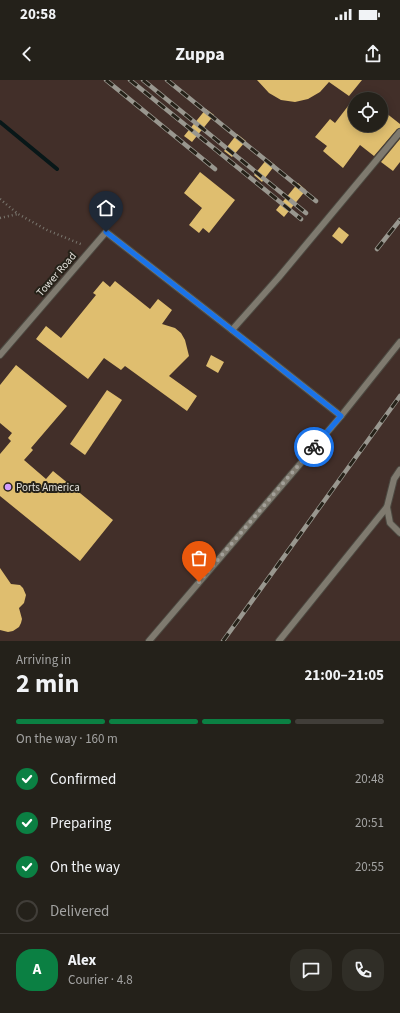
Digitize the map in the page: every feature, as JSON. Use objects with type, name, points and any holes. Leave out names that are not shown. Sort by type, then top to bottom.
[{"type":"lane","points":[[232,330],[279,277],[400,132]]},
{"type":"lane","name":"Tower Road","points":[[0,355],[106,232],[341,416]]},
{"type":"lane","points":[[149,641],[341,416],[400,342]]},
{"type":"lane","points":[[400,470],[394,479],[387,507],[390,523],[400,533]]},
{"type":"lane","points":[[279,641],[387,507]]},
{"type":"path","points":[[0,199],[18,214],[46,230],[91,248]]},
{"type":"path","points":[[0,218],[18,214]]},
{"type":"shaded area","points":[[0,80],[400,80],[400,641],[0,641]]},
{"type":"building","points":[[257,80],[362,80],[352,92],[348,92],[348,95],[329,82],[320,92],[308,99],[295,102],[281,100],[269,93]]},
{"type":"building","points":[[348,106],[348,132],[388,132],[388,115],[400,124],[400,128],[397,129],[374,156],[360,145],[343,168],[323,151],[327,146],[315,137],[330,119],[335,123]]},
{"type":"building","points":[[206,109],[214,115],[192,142],[184,136]]},
{"type":"building","points":[[237,134],[246,141],[232,157],[224,151]]},
{"type":"building","points":[[400,139],[400,162],[393,171],[381,162]]},
{"type":"building","points":[[267,159],[275,165],[262,182],[254,175]]},
{"type":"building","points":[[200,172],[235,200],[209,233],[203,228],[199,233],[189,225],[202,208],[184,193]]},
{"type":"building","points":[[298,183],[306,190],[284,217],[276,210]]},
{"type":"building","points":[[339,227],[349,235],[342,244],[332,236]]},
{"type":"building","points":[[103,281],[110,287],[115,281],[150,309],[158,299],[172,310],[162,324],[175,328],[181,333],[185,340],[189,356],[169,376],[197,396],[187,411],[125,366],[121,370],[104,358],[88,379],[36,339],[46,326],[61,338],[96,295],[93,293]]},
{"type":"building","points":[[211,355],[224,362],[218,373],[206,366]]},
{"type":"building","points":[[16,365],[67,406],[31,448],[33,450],[24,460],[46,479],[53,471],[113,520],[80,561],[0,496],[0,454],[11,441],[8,438],[12,433],[0,423],[0,385]]},
{"type":"building","points":[[107,390],[122,400],[85,455],[70,444]]},
{"type":"building","points":[[0,568],[11,584],[20,585],[26,595],[24,603],[19,608],[22,619],[21,623],[19,627],[8,632],[0,630]]},
{"type":"waterway","points":[[0,122],[57,169]]},
{"type":"railway","points":[[106,80],[215,169]]},
{"type":"railway","points":[[130,80],[301,219]]},
{"type":"railway","points":[[143,80],[306,213]]},
{"type":"railway","points":[[167,80],[316,201]]},
{"type":"railway","points":[[377,249],[400,220]]},
{"type":"railway","points":[[223,641],[400,396]]},
{"type":"way so far","points":[[199,582],[314,447]]},
{"type":"place","name":"Ports America","points":[[8,487]]},
{"type":"route","points":[[106,232],[341,416],[314,447]]}]
